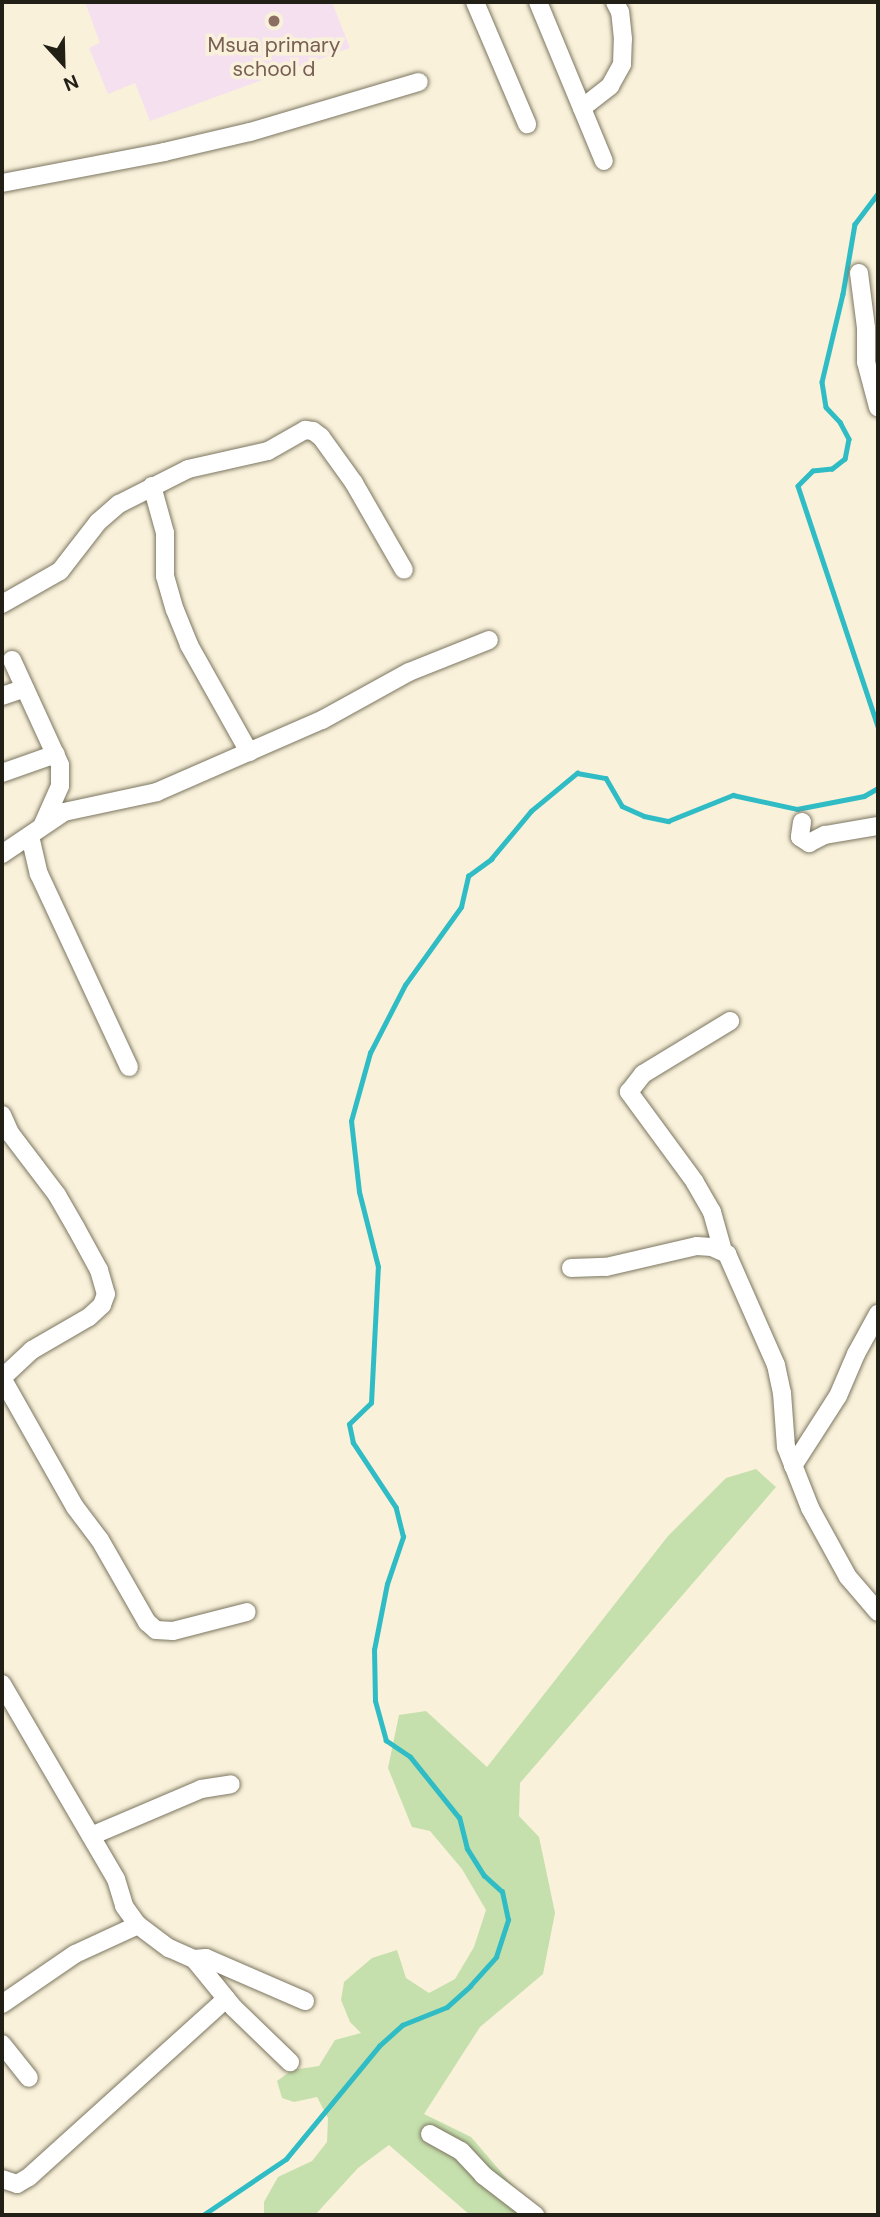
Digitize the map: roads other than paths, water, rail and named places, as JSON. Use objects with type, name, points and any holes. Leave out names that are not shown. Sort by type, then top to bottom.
[{"type":"street","points":[[475,2],[527,124]]},
{"type":"street","points":[[538,2],[604,161]]},
{"type":"street","points":[[582,108],[610,86],[622,64],[620,12],[615,2]]},
{"type":"street","points":[[2,183],[164,152],[250,132],[419,82]]},
{"type":"street","points":[[859,273],[866,328],[866,362],[878,407]]},
{"type":"street","points":[[866,328],[878,342]]},
{"type":"street","points":[[2,604],[60,571],[98,522],[119,504],[152,486],[209,462],[268,451],[296,433],[313,430],[321,436],[354,483],[404,570]]},
{"type":"street","points":[[152,486],[165,533],[165,576],[175,610],[189,645],[249,752]]},
{"type":"street","points":[[2,855],[64,812],[157,792],[322,720],[409,672],[489,640]]},
{"type":"street","points":[[12,660],[60,765],[60,786],[35,831],[39,874],[128,1067]]},
{"type":"street","points":[[2,696],[25,688]]},
{"type":"street","points":[[2,773],[56,754]]},
{"type":"street","points":[[802,822],[800,837],[809,843],[825,835],[878,826]]},
{"type":"street","points":[[730,1021],[643,1074],[629,1092],[695,1182],[712,1212],[723,1251],[776,1365],[782,1393],[786,1447],[793,1466],[822,1534],[848,1577],[875,1601]]},
{"type":"street","points":[[2,1115],[6,1136],[57,1195],[99,1270],[106,1294],[102,1306],[89,1317],[32,1350],[4,1384],[75,1507],[100,1540],[137,1606],[156,1630],[173,1631],[247,1612]]},
{"type":"street","points":[[571,1268],[606,1267],[697,1246],[723,1251]]},
{"type":"street","points":[[793,1466],[838,1396],[856,1354],[878,1314]]},
{"type":"street","points":[[2,1684],[123,1893],[124,1906],[138,1925],[143,1926],[169,1948],[194,1959],[226,1999],[290,2062]]},
{"type":"street","points":[[91,1836],[201,1789],[231,1784]]},
{"type":"street","points":[[2,2004],[75,1954],[138,1925]]},
{"type":"street","points":[[194,1959],[206,1958],[305,2001]]},
{"type":"street","points":[[2,2179],[17,2184],[29,2177],[226,1999]]},
{"type":"street","points":[[2,2044],[29,2078]]},
{"type":"street","points":[[430,2134],[461,2151],[483,2175],[534,2215]]},
{"type":"waterway","points":[[878,194],[855,224],[843,294],[822,382],[826,407],[840,422],[849,439],[845,459],[832,469],[813,471],[798,486],[878,727]]},
{"type":"waterway","points":[[203,2215],[286,2159],[379,2046],[402,2025],[447,2007],[470,1986],[496,1957],[508,1920],[502,1892],[484,1876],[467,1849],[459,1818],[410,1757],[386,1741],[375,1701],[374,1650],[387,1584],[403,1537],[396,1508],[353,1443],[349,1424],[371,1403],[378,1267],[359,1192],[351,1121],[370,1053],[405,985],[461,907],[468,876],[491,859],[531,811],[577,773],[606,778],[622,806],[644,816],[668,821],[733,795],[797,809],[864,796],[878,788]]},
{"type":"place","name":"Msua primary school d","points":[[274,21]]}]
